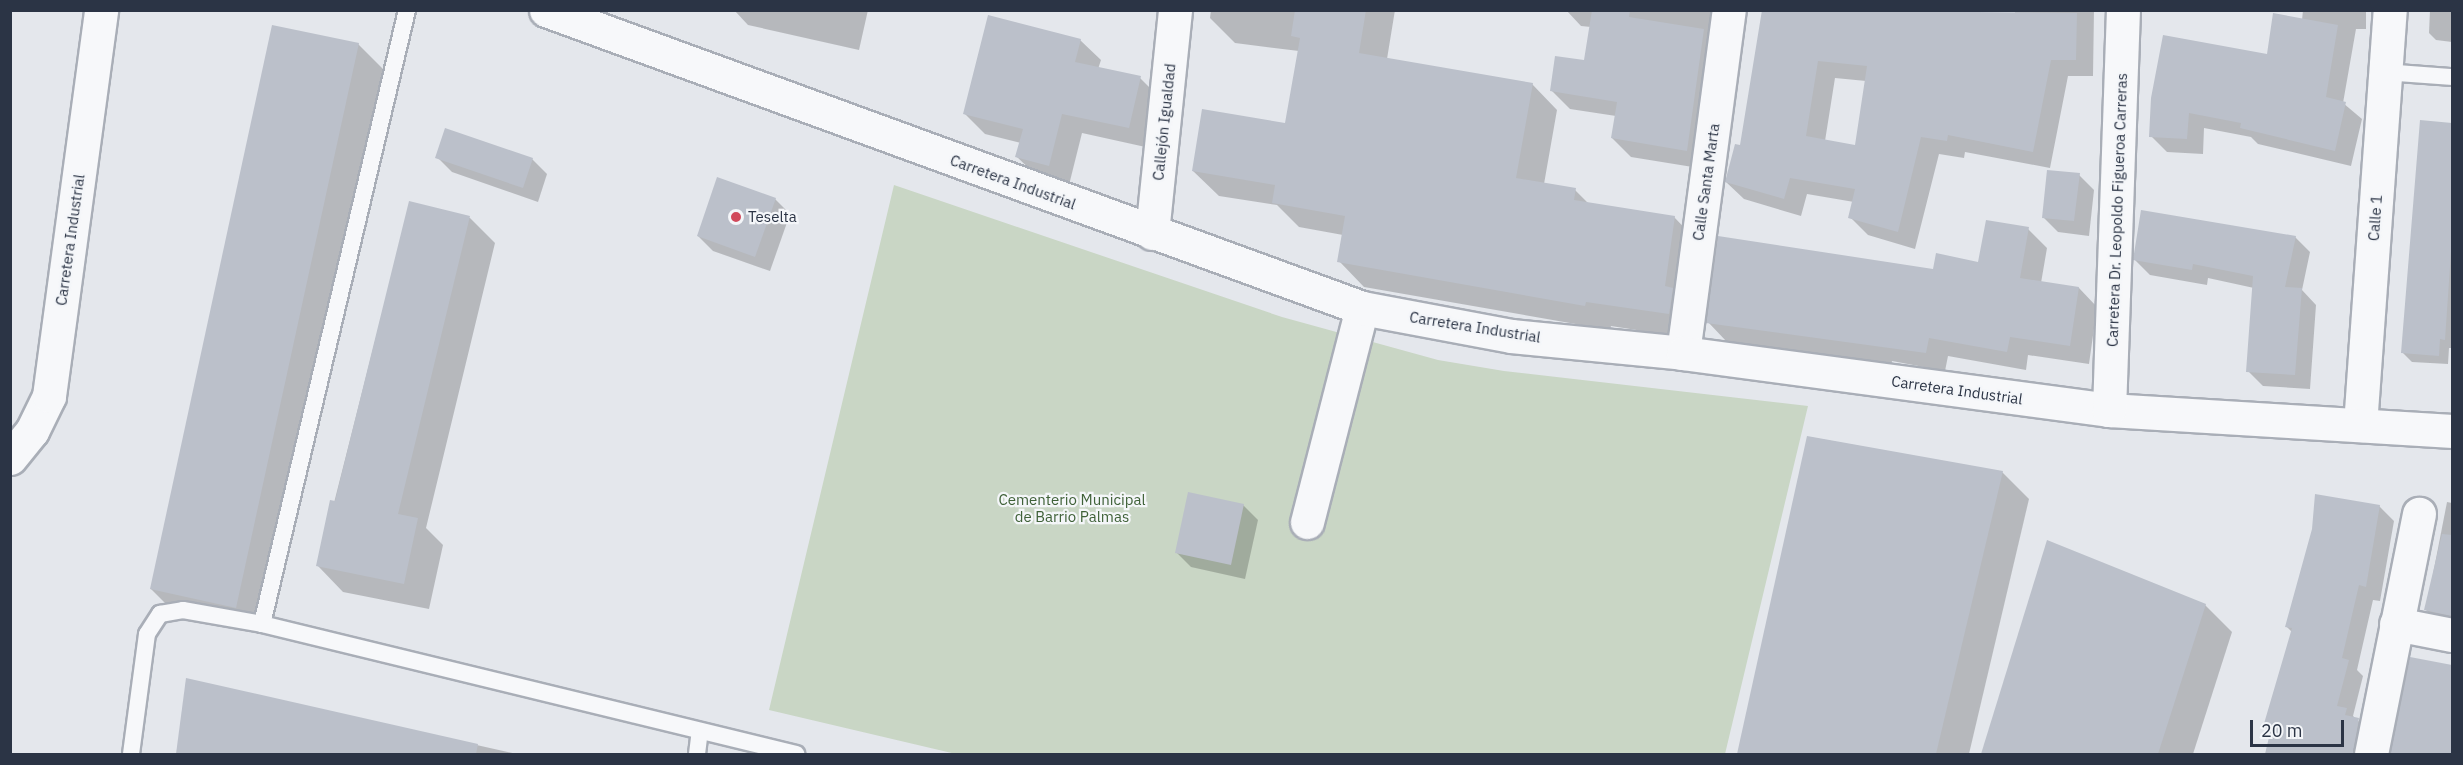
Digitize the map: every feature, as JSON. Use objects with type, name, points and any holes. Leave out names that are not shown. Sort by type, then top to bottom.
[{"type":"street","name":"Carretera Industrial","points":[[10,458],[32,431],[49,396],[101,10]]},
{"type":"street","name":"Callejón Igualdad","points":[[1152,233],[1176,10]]},
{"type":"street","name":"Calle Santa Marta","points":[[1683,352],[1730,10]]},
{"type":"street","name":"Carretera Dr. Leopoldo Figueroa Carreras","points":[[2109,410],[2123,10]]},
{"type":"street","name":"Calle 1","points":[[2360,425],[2390,10]]},
{"type":"street","name":"Carretera Industrial","points":[[554,12],[1152,233],[1362,308],[1511,336],[1683,352],[2109,410],[2452,431]]},
{"type":"street","points":[[1307,522],[1362,308]]},
{"type":"street","points":[[2370,754],[2419,514]]},
{"type":"street","points":[[2396,624],[2452,635]]},
{"type":"lane","points":[[262,624],[407,10]]},
{"type":"lane","points":[[2385,72],[2452,77]]},
{"type":"lane","points":[[131,754],[147,634],[160,614],[183,610],[262,624],[796,754]]},
{"type":"lane","points":[[696,754],[700,731]]},
{"type":"green space","name":"Cementerio Municipal de Barrio Palmas","points":[[894,185],[1282,317],[1438,360],[1504,371],[1808,406],[1725,754],[956,754],[769,710]]},
{"type":"building","points":[[1295,10],[1366,10],[1359,53],[1533,83],[1516,178],[1576,188],[1574,200],[1675,216],[1665,286],[1673,288],[1669,314],[1586,302],[1585,306],[1337,262],[1345,216],[1272,203],[1275,185],[1192,171],[1202,109],[1285,123],[1300,38],[1291,36]]},
{"type":"building","points":[[1592,10],[1630,10],[1629,17],[1704,29],[1687,151],[1611,138],[1617,102],[1550,91],[1555,56],[1584,60]]},
{"type":"building","points":[[1762,10],[2077,13],[2076,60],[2051,60],[2033,152],[1948,135],[1947,141],[1921,137],[1898,232],[1848,218],[1855,189],[1790,178],[1784,199],[1725,182],[1735,144],[1740,145]],"holes":[[[1818,61],[1867,66],[1855,145],[1806,136]]]},
{"type":"building","points":[[2273,13],[2338,25],[2326,97],[2346,102],[2335,151],[2240,128],[2241,123],[2189,113],[2187,139],[2149,137],[2151,98],[2163,35],[2267,54]]},
{"type":"building","points":[[988,15],[1081,39],[1075,62],[1141,76],[1129,128],[1062,114],[1049,166],[1015,157],[1023,129],[963,114]]},
{"type":"building","points":[[272,25],[359,43],[236,608],[150,589]]},
{"type":"building","points":[[2420,120],[2452,123],[2452,237],[2445,340],[2440,339],[2439,356],[2401,353]]},
{"type":"building","points":[[445,128],[533,158],[523,188],[435,158]]},
{"type":"building","points":[[2047,170],[2080,173],[2074,221],[2042,218]]},
{"type":"building","name":"Teselta","points":[[717,177],[776,198],[755,257],[697,236]]},
{"type":"building","points":[[409,201],[470,216],[398,514],[418,518],[404,584],[316,566],[330,500],[335,501]]},
{"type":"building","points":[[2141,210],[2296,236],[2285,287],[2302,288],[2295,375],[2246,372],[2253,276],[2193,264],[2192,270],[2133,260]]},
{"type":"building","points":[[1986,220],[2029,227],[2020,278],[2079,287],[2070,346],[2010,337],[2007,352],[1929,338],[1926,353],[1706,323],[1718,236],[1933,269],[1936,253],[1978,262]]},
{"type":"building","points":[[1807,436],[2003,471],[1936,754],[1737,754]]},
{"type":"building","points":[[1188,492],[1244,504],[1231,565],[1175,553]]},
{"type":"building","points":[[2315,494],[2380,505],[2366,587],[2359,585],[2342,658],[2349,660],[2337,706],[2347,708],[2345,715],[2359,718],[2353,754],[2265,754],[2271,729],[2263,727],[2292,628],[2285,627],[2312,529]]},
{"type":"building","points":[[2442,534],[2452,535],[2452,616],[2424,610]]},
{"type":"building","points":[[2047,540],[2206,604],[2158,754],[1981,754]]},
{"type":"building","points":[[2410,657],[2452,665],[2452,754],[2390,754]]},
{"type":"building","points":[[186,678],[478,744],[476,754],[176,754]]},
{"type":"place","name":"Teselta","points":[[736,217]]}]
